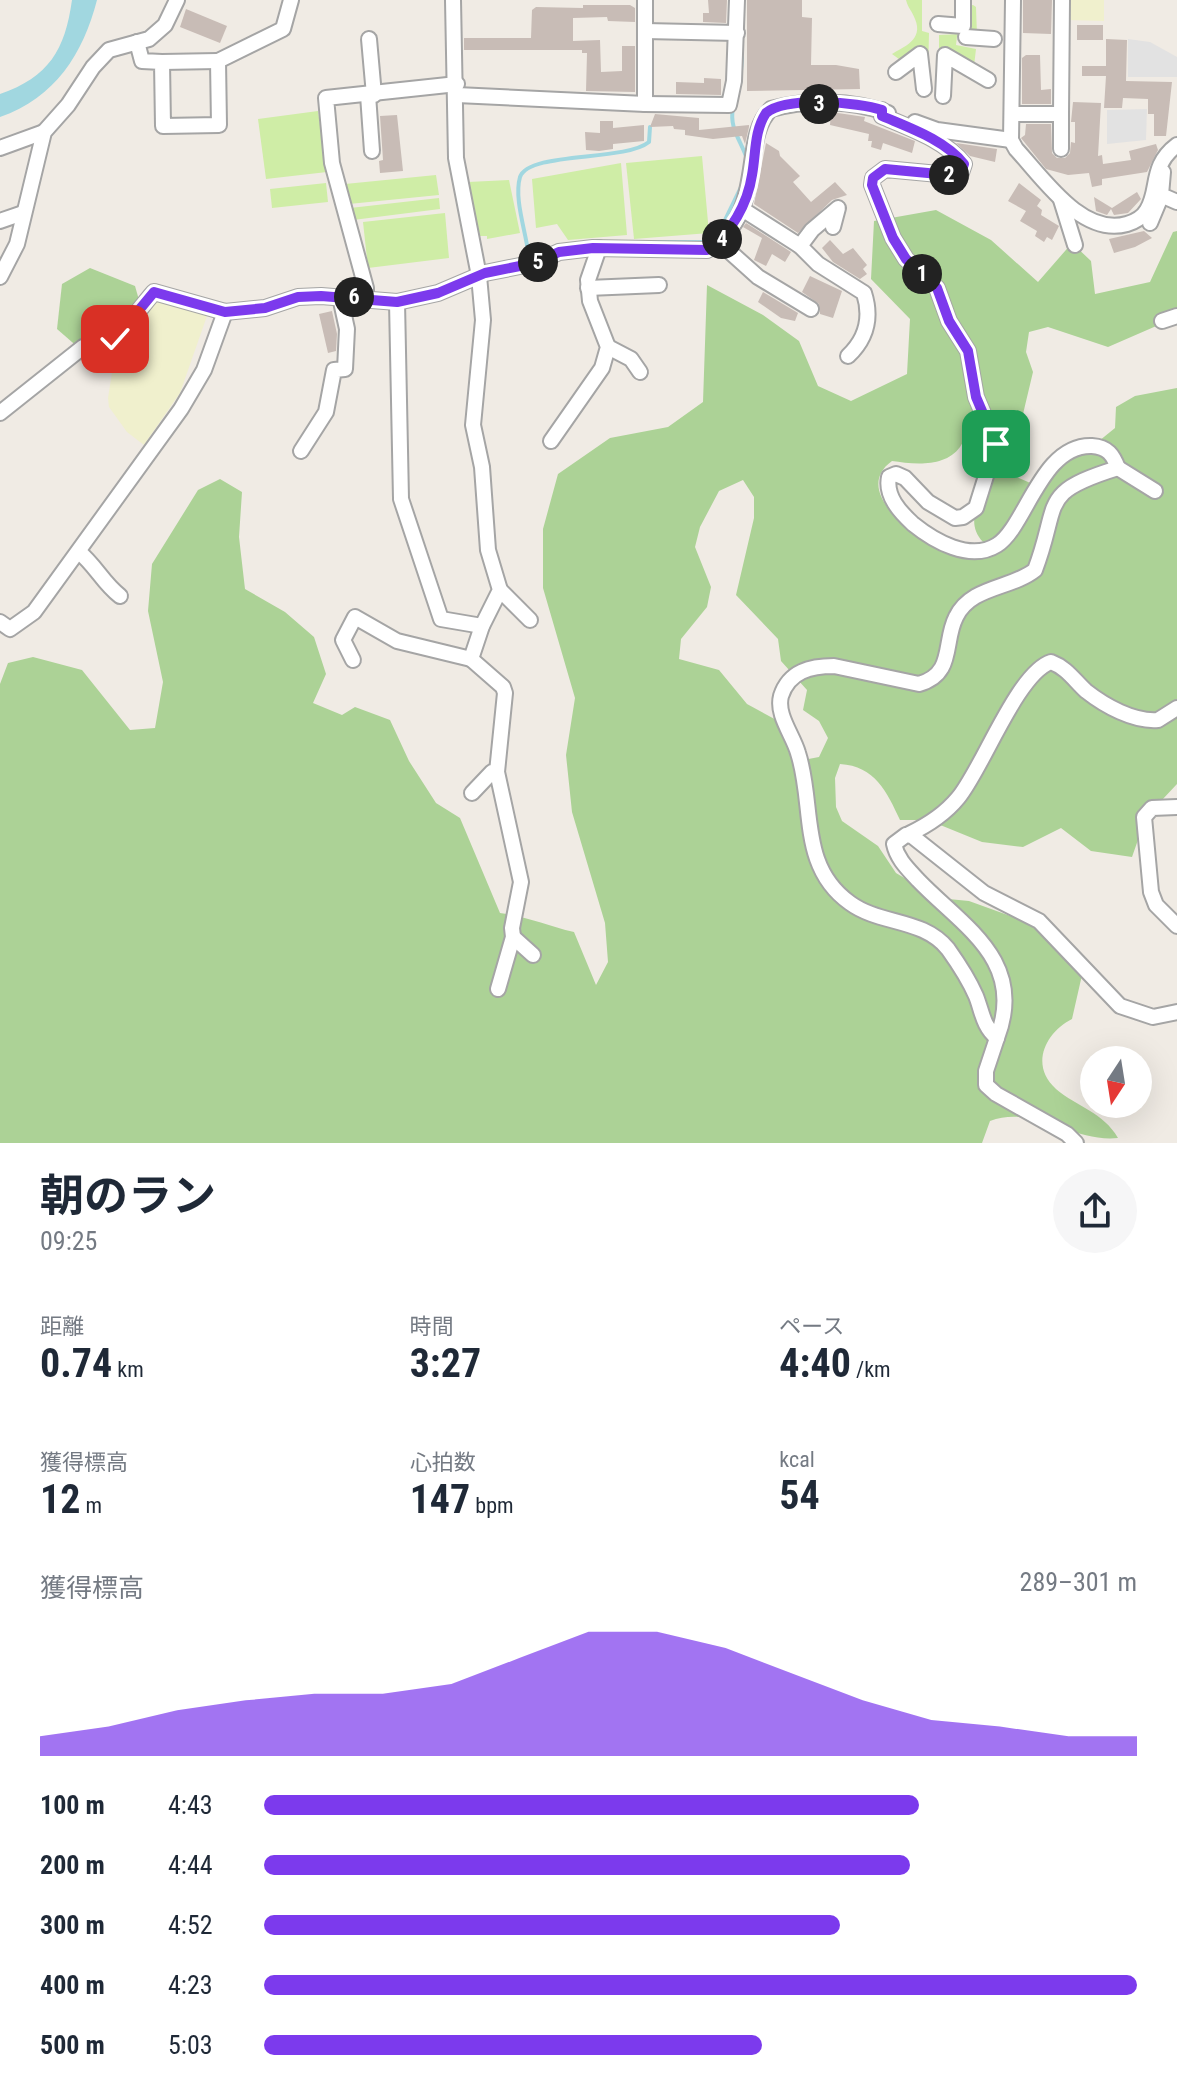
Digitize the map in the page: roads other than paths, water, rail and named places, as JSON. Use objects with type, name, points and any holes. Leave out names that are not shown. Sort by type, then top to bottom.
[{"type":"street","points":[[0,277],[17,244],[44,132],[109,50],[149,39],[165,25],[177,0]]},
{"type":"street","points":[[137,42],[142,61],[218,61],[283,29],[290,0]]},
{"type":"street","points":[[453,0],[456,158],[479,276],[483,320],[473,425],[482,467],[488,550],[500,590],[530,620]]},
{"type":"street","points":[[645,0],[645,104]]},
{"type":"street","points":[[366,297],[332,163],[326,98],[457,90],[645,104],[729,105],[734,81],[737,0]]},
{"type":"street","points":[[938,24],[963,26],[963,0]]},
{"type":"street","points":[[1013,0],[1011,140],[1060,195],[1094,223],[1107,226],[1134,222],[1148,209],[1160,164],[1177,145]]},
{"type":"street","points":[[1061,149],[1062,0]]},
{"type":"street","points":[[645,31],[737,33]]},
{"type":"street","points":[[966,37],[994,39]]},
{"type":"street","points":[[369,39],[372,151]]},
{"type":"street","points":[[896,72],[920,54],[924,89]]},
{"type":"street","points":[[943,96],[945,55],[988,80]]},
{"type":"street","points":[[162,62],[163,126],[219,125],[218,61]]},
{"type":"street","points":[[0,413],[83,347],[99,346],[115,339],[154,292],[225,312],[265,308],[298,297],[366,297],[397,302],[438,293],[479,276],[535,263],[559,252],[599,248],[707,250],[719,242],[742,209],[750,189],[759,126],[771,109],[845,103],[882,110],[937,130],[1011,140]]},
{"type":"street","points":[[882,110],[882,116],[924,135],[957,155],[964,164],[960,176],[885,169],[873,178],[872,185],[893,238],[906,259],[937,288],[949,321],[968,351],[976,397],[996,444],[976,508],[969,514],[955,518],[939,510],[905,478],[896,474],[889,477],[888,493],[902,514],[930,538],[946,546],[987,550],[1004,539],[1030,494],[1068,453],[1087,447],[1106,449],[1114,456],[1118,468],[1155,491]]},
{"type":"street","points":[[1012,114],[1061,114]]},
{"type":"street","points":[[0,148],[44,132]]},
{"type":"street","points":[[1150,223],[1161,195],[1160,164]]},
{"type":"street","points":[[1060,195],[1075,245]]},
{"type":"street","points":[[1161,195],[1177,202]]},
{"type":"street","points":[[800,246],[812,230],[838,208],[833,227]]},
{"type":"street","points":[[742,209],[800,246],[818,264],[864,293],[867,315],[864,337],[848,356]]},
{"type":"street","points":[[0,221],[23,213]]},
{"type":"street","points":[[719,242],[758,277],[811,309]]},
{"type":"street","points":[[551,441],[591,387],[602,368],[608,347],[588,288],[590,270],[599,248]]},
{"type":"street","points":[[588,288],[659,285]]},
{"type":"street","points":[[301,451],[326,412],[334,370],[345,369],[347,329],[340,297]]},
{"type":"street","points":[[397,302],[401,499],[441,619],[482,626]]},
{"type":"street","points":[[0,622],[10,629],[34,612],[79,552],[181,409],[204,370],[225,312]]},
{"type":"street","points":[[608,347],[631,359],[640,372]]},
{"type":"street","points":[[997,1038],[989,1032],[976,996],[946,946],[921,927],[851,904],[822,872],[808,834],[798,751],[780,704],[787,682],[809,668],[820,666],[834,666],[919,684],[926,682],[945,664],[955,617],[972,598],[1035,570],[1056,500],[1064,489],[1083,479],[1118,468]]},
{"type":"street","points":[[79,552],[99,570],[104,583],[120,596]]},
{"type":"street","points":[[471,659],[482,626],[500,590]]},
{"type":"street","points":[[353,660],[343,640],[355,617],[397,641],[471,659],[503,687],[505,693],[497,772],[521,882],[513,937],[498,989]]},
{"type":"street","points":[[1076,1143],[1067,1134],[996,1094],[986,1085],[986,1071],[1004,1006],[998,973],[990,954],[970,927],[924,886],[898,857],[894,844],[943,814],[960,796],[1021,693],[1044,664],[1051,662],[1064,668],[1088,692],[1135,717],[1158,720],[1177,708]]},
{"type":"street","points":[[472,793],[492,772],[497,772]]},
{"type":"street","points":[[1177,807],[1152,808],[1144,817],[1151,892],[1156,905],[1177,926]]},
{"type":"street","points":[[909,834],[984,893],[1039,921],[1120,1006],[1153,1017],[1177,1012]]},
{"type":"street","points":[[513,937],[533,955]]},
{"type":"water","points":[[72,0],[97,0],[75,56],[51,86],[19,109],[0,117],[0,94],[31,79],[52,59],[65,33]]},
{"type":"waterway","points":[[740,84],[742,57]]},
{"type":"waterway","points":[[733,108],[734,128],[747,159]]},
{"type":"waterway","points":[[528,251],[518,194],[520,177],[527,169],[540,163],[637,148],[649,142],[650,127]]},
{"type":"waterway","points":[[645,242],[706,242],[725,220],[741,187]]}]
